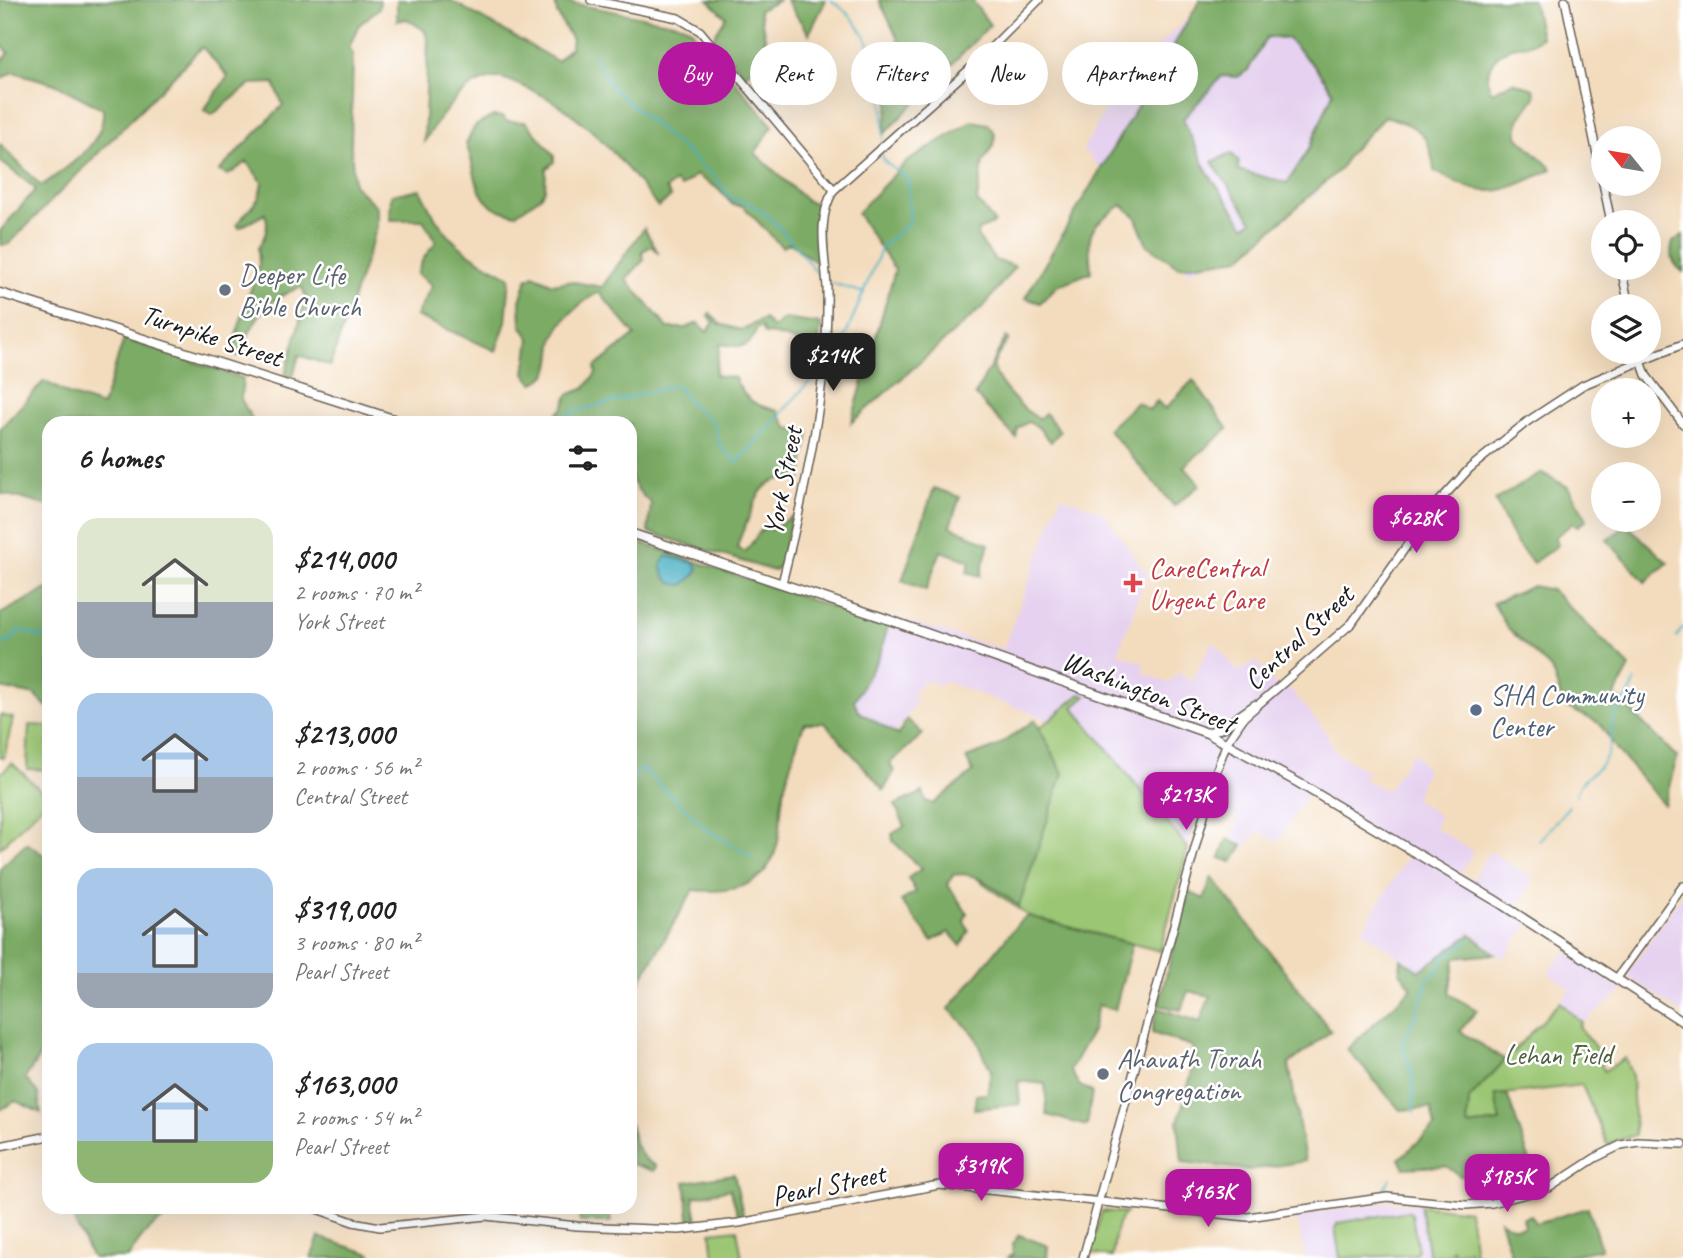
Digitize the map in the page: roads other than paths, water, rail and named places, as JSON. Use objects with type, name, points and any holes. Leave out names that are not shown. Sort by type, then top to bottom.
[{"type":"main road","points":[[591,0],[678,18],[700,31],[834,190],[974,65],[1039,0]]},
{"type":"main road","points":[[1566,0],[1609,210]]},
{"type":"main road","name":"York Street","points":[[782,583],[812,442],[827,306],[823,220],[834,190]]},
{"type":"main road","name":"Turnpike Street","points":[[0,293],[384,416]]},
{"type":"main road","name":"Central Street","points":[[1661,350],[1683,344]]},
{"type":"main road","name":"Central Street","points":[[1083,1258],[1215,775],[1227,742],[1255,705],[1352,622],[1434,507],[1470,468],[1553,403],[1623,364]]},
{"type":"main road","points":[[1642,364],[1646,375],[1683,424]]},
{"type":"main road","name":"Washington Street","points":[[637,535],[782,583],[1227,742],[1482,892],[1683,1022]]},
{"type":"main road","points":[[1207,733],[1224,727],[1255,705]]},
{"type":"main road","points":[[1617,978],[1683,886]]},
{"type":"main road","points":[[0,1146],[42,1137]]},
{"type":"main road","name":"Pearl Street","points":[[330,1214],[380,1227],[486,1216],[612,1228],[705,1228],[939,1185],[1244,1218],[1387,1197],[1465,1205],[1492,1203],[1549,1188],[1620,1145],[1638,1142],[1683,1144]]},
{"type":"water","points":[[666,556],[695,563],[698,568],[696,574],[683,585],[671,582],[661,565]]},
{"type":"waterway","points":[[831,0],[860,28],[876,62],[882,99],[883,139]]},
{"type":"waterway","points":[[593,54],[612,88],[713,175],[732,199],[745,202],[770,218],[820,276]]},
{"type":"waterway","points":[[826,373],[843,342],[883,245],[910,222],[908,179],[885,162],[881,153]]},
{"type":"waterway","points":[[832,283],[864,293]]},
{"type":"waterway","points":[[567,416],[569,413],[676,385],[693,406],[713,422],[720,446],[737,463],[810,381]]},
{"type":"waterway","points":[[1676,637],[1683,628]]},
{"type":"waterway","points":[[0,656],[2,642],[13,640],[18,630],[42,637]]},
{"type":"waterway","points":[[1576,796],[1580,785],[1606,757],[1616,713],[1631,692],[1635,680]]},
{"type":"waterway","points":[[637,771],[643,769],[709,831],[752,857]]},
{"type":"waterway","points":[[1539,841],[1569,806]]},
{"type":"waterway","points":[[1414,1112],[1413,1076],[1402,1043],[1416,1016],[1428,979],[1441,966],[1443,958],[1469,940]]},
{"type":"waterway","points":[[1384,1189],[1390,1178]]},
{"type":"place","name":"Deeper Life Bible Church","points":[[225,290]]},
{"type":"place","name":"CareCentral Urgent Care","points":[[1133,583]]},
{"type":"place","name":"SHA Community Center","points":[[1476,710]]},
{"type":"place","name":"Ahavath Torah Congregation","points":[[1103,1074]]},
{"type":"park label","name":"Lehan Field","points":[[1558,1054]]}]
